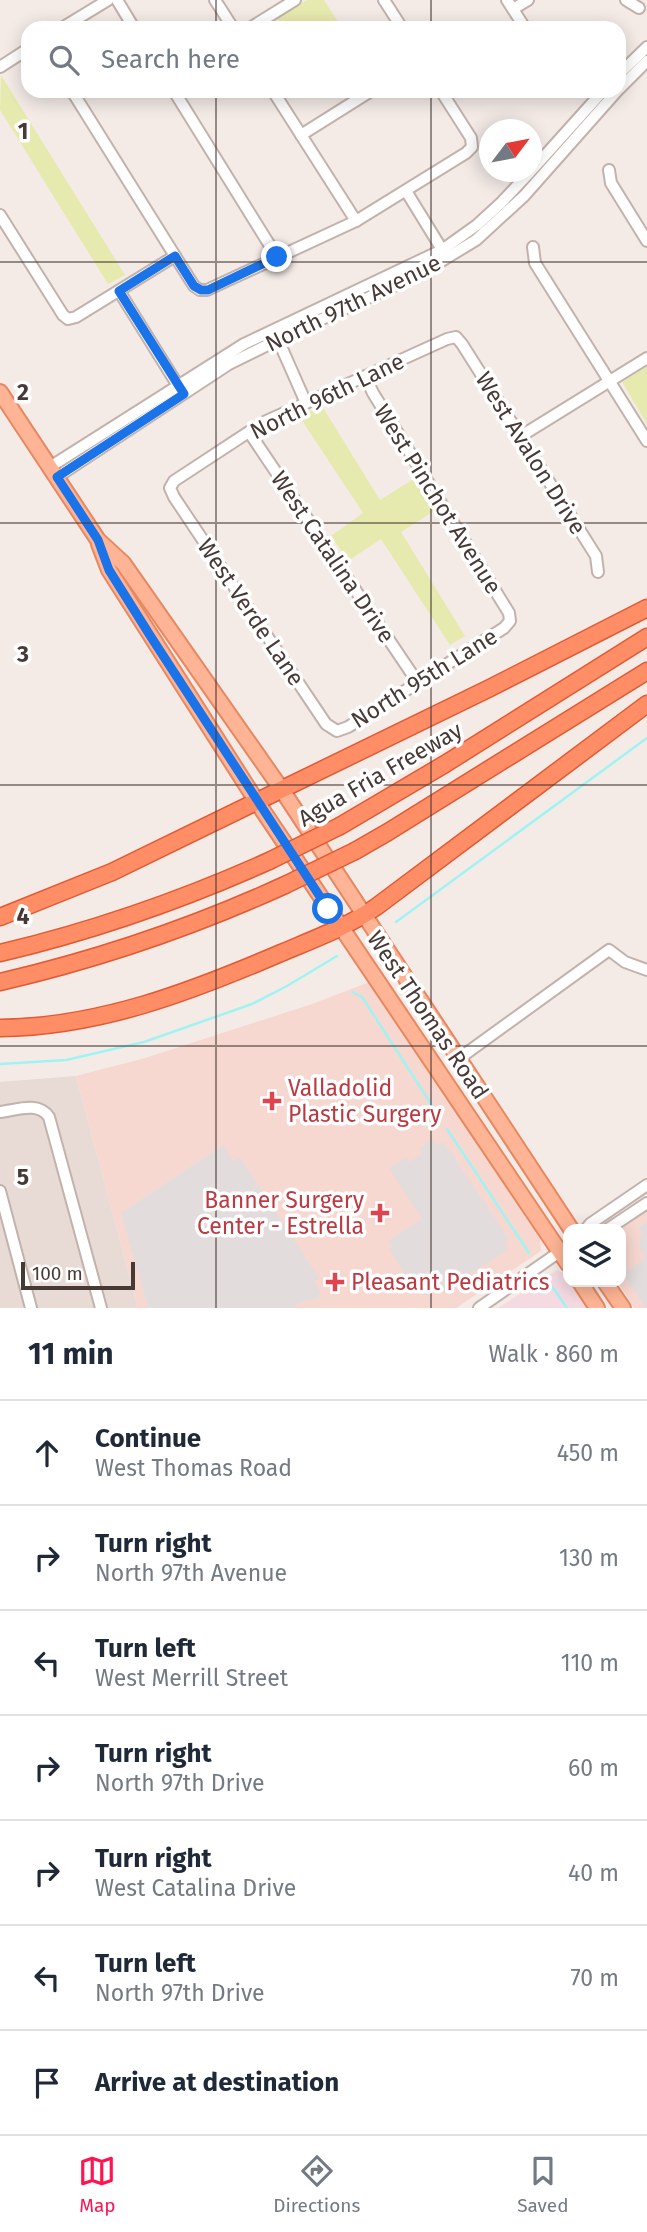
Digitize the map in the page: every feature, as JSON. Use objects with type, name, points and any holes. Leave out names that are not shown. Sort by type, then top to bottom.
[{"type":"highway","points":[[0,917],[87,883],[257,802],[498,685],[647,608]]},
{"type":"highway","name":"Agua Fria Freeway","points":[[0,953],[74,934],[148,910],[269,861],[340,826],[647,637]]},
{"type":"highway","points":[[0,982],[132,946],[226,912],[285,885],[355,851],[407,821],[647,671]]},
{"type":"highway","points":[[0,1028],[71,1023],[124,1012],[247,968],[341,928],[364,916],[647,704]]},
{"type":"main road","name":"West Thomas Road","points":[[0,392],[98,540],[109,570],[257,802],[460,1102],[563,1248]]},
{"type":"main road","name":"West Thomas Road","points":[[98,540],[123,563],[282,790],[457,1060],[568,1224]]},
{"type":"main road","points":[[460,1102],[484,1098]]},
{"type":"main road","points":[[583,1287],[597,1308]]},
{"type":"main road","points":[[608,1287],[623,1308]]},
{"type":"street","points":[[74,21],[108,0]]},
{"type":"street","points":[[117,0],[130,21]]},
{"type":"street","points":[[215,0],[228,21]]},
{"type":"street","points":[[384,0],[398,21]]},
{"type":"street","points":[[520,21],[510,5],[528,0]]},
{"type":"street","points":[[626,0],[639,8]]},
{"type":"street","points":[[260,21],[287,1]]},
{"type":"street","points":[[626,67],[647,47]]},
{"type":"street","points":[[0,67],[21,54]]},
{"type":"street","name":"North 97th Avenue","points":[[626,82],[647,61]]},
{"type":"street","points":[[76,98],[194,286],[201,290],[208,290],[356,221],[466,153],[472,146],[471,138],[445,98]]},
{"type":"street","points":[[178,98],[277,257]]},
{"type":"street","points":[[277,98],[356,221]]},
{"type":"street","points":[[301,135],[360,98]]},
{"type":"street","name":"North 97th Avenue","points":[[542,159],[597,98]]},
{"type":"street","name":"North 97th Avenue","points":[[444,254],[475,240],[524,196],[611,98]]},
{"type":"street","points":[[610,170],[611,183],[647,241]]},
{"type":"street","name":"North 97th Avenue","points":[[54,472],[181,390],[244,344],[276,334],[420,274],[485,218],[520,182]]},
{"type":"street","points":[[406,191],[444,254]]},
{"type":"street","points":[[0,215],[62,315],[68,319],[76,317],[175,256]]},
{"type":"street","points":[[533,247],[535,263],[647,441]]},
{"type":"street","points":[[119,291],[181,390]]},
{"type":"street","points":[[276,334],[306,403]]},
{"type":"street","name":"North 96th Lane","points":[[170,488],[174,481],[264,422],[456,337]]},
{"type":"street","name":"West Avalon Drive","points":[[456,337],[596,556],[598,572]]},
{"type":"street","points":[[521,436],[647,358]]},
{"type":"street","name":"West Pinchot Avenue","points":[[365,376],[380,405],[509,613],[510,621]]},
{"type":"street","name":"West Catalina Drive","points":[[249,432],[418,683]]},
{"type":"street","name":"West Verde Lane","points":[[170,488],[326,724],[337,731]]},
{"type":"street","name":"North 95th Lane","points":[[337,731],[348,727],[418,683],[510,621]]},
{"type":"street","points":[[457,1060],[609,950],[625,962],[647,970]]},
{"type":"street","points":[[0,1112],[35,1107],[44,1110],[50,1117],[101,1308]]},
{"type":"street","points":[[590,1224],[647,1185]]},
{"type":"street","points":[[0,1191],[31,1308]]},
{"type":"street","points":[[615,1224],[645,1203]]},
{"type":"street","points":[[479,1308],[563,1250]]},
{"type":"shaded area","points":[[369,982],[417,1048],[422,1063],[445,1098],[467,1124],[540,1236],[541,1251],[456,1308],[138,1308],[76,1076],[145,1058],[312,1004]]},
{"type":"shaded area","points":[[76,1076],[138,1308],[0,1308],[0,1082]]},
{"type":"shaded area","points":[[432,1139],[436,1145],[444,1142],[509,1239],[505,1242],[508,1249],[444,1292],[440,1287],[426,1296],[418,1284],[413,1287],[389,1249],[392,1247],[388,1241],[422,1219],[389,1168],[406,1157],[409,1162],[422,1154],[419,1148]]},
{"type":"shaded area","points":[[223,1145],[233,1161],[240,1157],[319,1278],[314,1282],[321,1293],[317,1299],[304,1301],[292,1308],[148,1308],[121,1213]]},
{"type":"shaded area","points":[[647,1208],[647,1308],[634,1308],[621,1287],[626,1287],[626,1224],[622,1224]]},
{"type":"shaded area","points":[[647,1222],[647,1308],[626,1278],[626,1272],[645,1259],[639,1245],[642,1233],[638,1228]]},
{"type":"shaded area","points":[[557,1270],[563,1273],[563,1287],[576,1287],[590,1308],[498,1308]]},
{"type":"green space","points":[[307,0],[324,0],[338,21],[279,21],[277,18]]},
{"type":"green space","points":[[1,75],[125,275],[108,284],[0,110]]},
{"type":"green space","points":[[647,366],[647,424],[622,382]]},
{"type":"green space","points":[[322,406],[380,500],[415,478],[436,510],[401,532],[465,636],[450,645],[381,539],[348,561],[331,536],[363,513],[299,416]]},
{"type":"waterway","points":[[396,922],[647,738]]},
{"type":"waterway","points":[[0,1064],[66,1060],[144,1042],[252,1004],[337,956]]},
{"type":"waterway","points":[[352,992],[362,997],[435,1110]]},
{"type":"waterway","points":[[447,1129],[529,1253]]},
{"type":"waterway","points":[[549,1282],[567,1308]]},
{"type":"place","name":"Valladolid Plastic Surgery","points":[[272,1101]]},
{"type":"place","name":"Banner Surgery Center - Estrella","points":[[380,1213]]},
{"type":"place","name":"Pleasant Pediatrics","points":[[335,1282]]},
{"type":"route","points":[[277,257],[208,290],[201,290],[194,286],[175,256],[119,291],[184,394],[57,477],[98,540],[109,570],[151,637],[328,909]]}]
